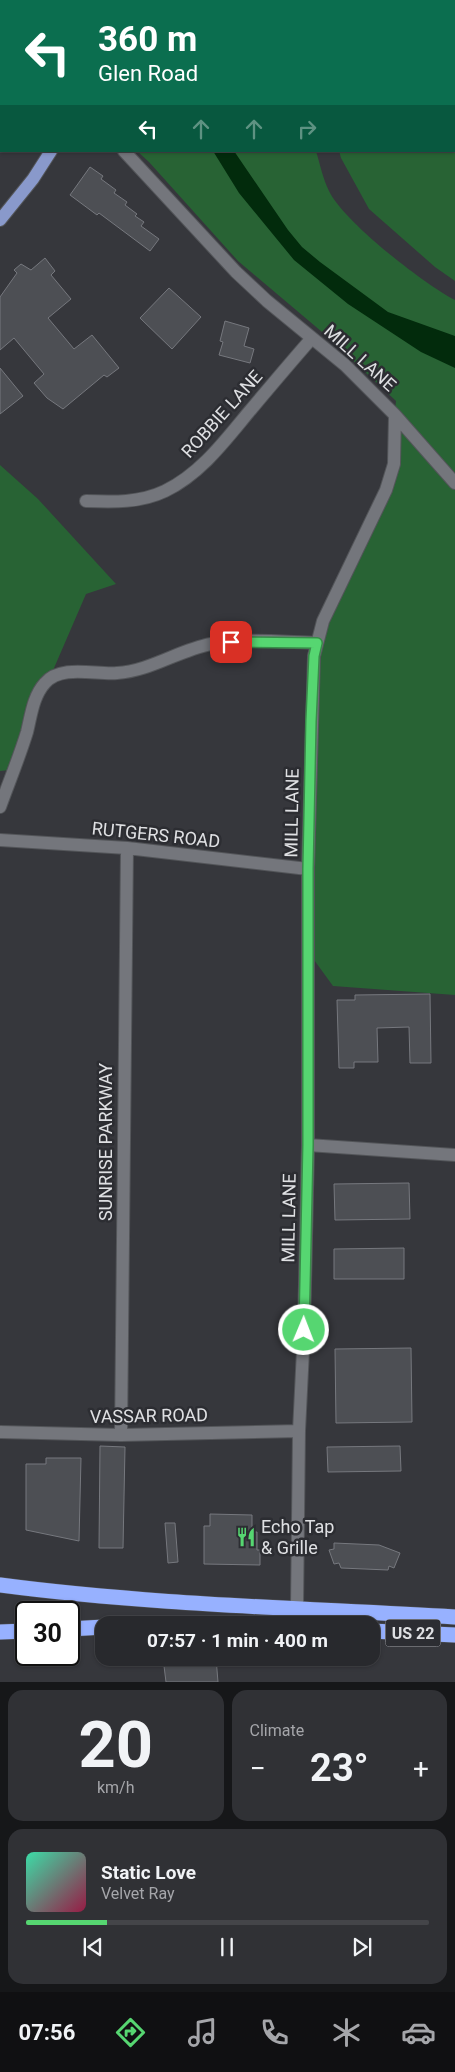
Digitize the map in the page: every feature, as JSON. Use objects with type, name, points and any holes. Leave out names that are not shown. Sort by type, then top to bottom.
[{"type":"highway","name":"US 22","points":[[0,1585],[67,1594],[203,1605],[455,1617]]},
{"type":"highway","points":[[80,1628],[95,1628]]},
{"type":"highway","name":"US 22","points":[[380,1632],[455,1635]]},
{"type":"main road","points":[[0,220],[33,178],[50,152]]},
{"type":"street","name":"MILL LANE","points":[[125,152],[236,272],[267,301],[346,365],[395,415],[394,464],[386,490],[323,621],[314,656],[308,869],[308,1145],[304,1330],[298,1431],[297,1608]]},
{"type":"street","name":"ROBBIE LANE","points":[[86,501],[118,502],[144,498],[165,491],[182,480],[217,450],[312,338]]},
{"type":"street","points":[[395,415],[455,483]]},
{"type":"street","points":[[0,807],[26,734],[35,700],[44,683],[54,676],[66,672],[119,673],[148,666],[211,644],[231,642],[317,643]]},
{"type":"street","name":"RUTGERS ROAD","points":[[0,840],[126,848],[308,869]]},
{"type":"street","name":"SUNRISE PARKWAY","points":[[121,1436],[126,848]]},
{"type":"street","points":[[308,1145],[455,1155]]},
{"type":"street","name":"VASSAR ROAD","points":[[0,1432],[121,1436],[298,1431]]},
{"type":"shaded area","points":[[138,152],[316,152],[329,191],[337,204],[351,219],[405,267],[455,300],[455,995],[333,986],[309,953],[314,656],[386,490],[396,401],[328,337],[238,261]]},
{"type":"shaded area","points":[[214,152],[235,152],[288,230],[302,247],[320,262],[388,312],[455,336],[455,368],[421,352],[348,304],[294,260],[239,193]]},
{"type":"shaded area","points":[[339,152],[455,152],[455,281],[435,267],[369,209]]},
{"type":"shaded area","points":[[0,465],[38,499],[116,584],[86,594],[10,770],[0,771]]},
{"type":"building","points":[[90,167],[103,176],[101,179],[116,190],[114,193],[127,202],[125,205],[137,214],[135,216],[144,222],[141,226],[159,239],[150,251],[99,213],[97,215],[70,195]]},
{"type":"building","points":[[45,258],[55,271],[51,275],[71,299],[48,318],[74,349],[92,335],[119,368],[107,377],[104,375],[63,409],[47,398],[34,383],[44,374],[14,338],[0,350],[0,297],[17,273],[14,270],[21,264],[31,270]]},
{"type":"building","points":[[169,288],[201,317],[172,349],[140,318]]},
{"type":"building","points":[[225,321],[249,328],[244,346],[254,349],[250,363],[219,355],[223,342],[220,341]]},
{"type":"building","points":[[0,368],[23,396],[0,414]]},
{"type":"building","points":[[430,994],[431,1063],[410,1063],[409,1027],[377,1028],[378,1062],[354,1062],[354,1068],[339,1068],[337,1000],[355,1000],[355,995]]},
{"type":"building","points":[[409,1183],[410,1219],[335,1220],[334,1184]]},
{"type":"building","points":[[404,1248],[404,1279],[334,1279],[334,1249]]},
{"type":"building","points":[[411,1348],[412,1422],[336,1423],[335,1349]]},
{"type":"building","points":[[100,1446],[125,1447],[123,1548],[99,1548]]},
{"type":"building","points":[[400,1446],[401,1471],[328,1472],[327,1447]]},
{"type":"building","points":[[46,1458],[81,1458],[79,1541],[26,1530],[26,1464],[46,1464]]},
{"type":"building","points":[[210,1514],[252,1515],[252,1532],[257,1532],[257,1550],[260,1550],[260,1565],[204,1564],[204,1526],[210,1526]]},
{"type":"building","points":[[165,1523],[175,1523],[178,1562],[168,1563]]},
{"type":"building","points":[[334,1543],[379,1545],[400,1553],[394,1568],[389,1566],[388,1570],[341,1568],[339,1563],[334,1564],[329,1550],[334,1549]]},
{"type":"building","points":[[164,1666],[217,1666],[218,1682],[166,1682]]},
{"type":"place","name":"Echo Tap & Grille","points":[[246,1537]]},
{"type":"route","points":[[231,642],[317,643],[312,684],[308,869],[308,1145],[304,1330]]}]
